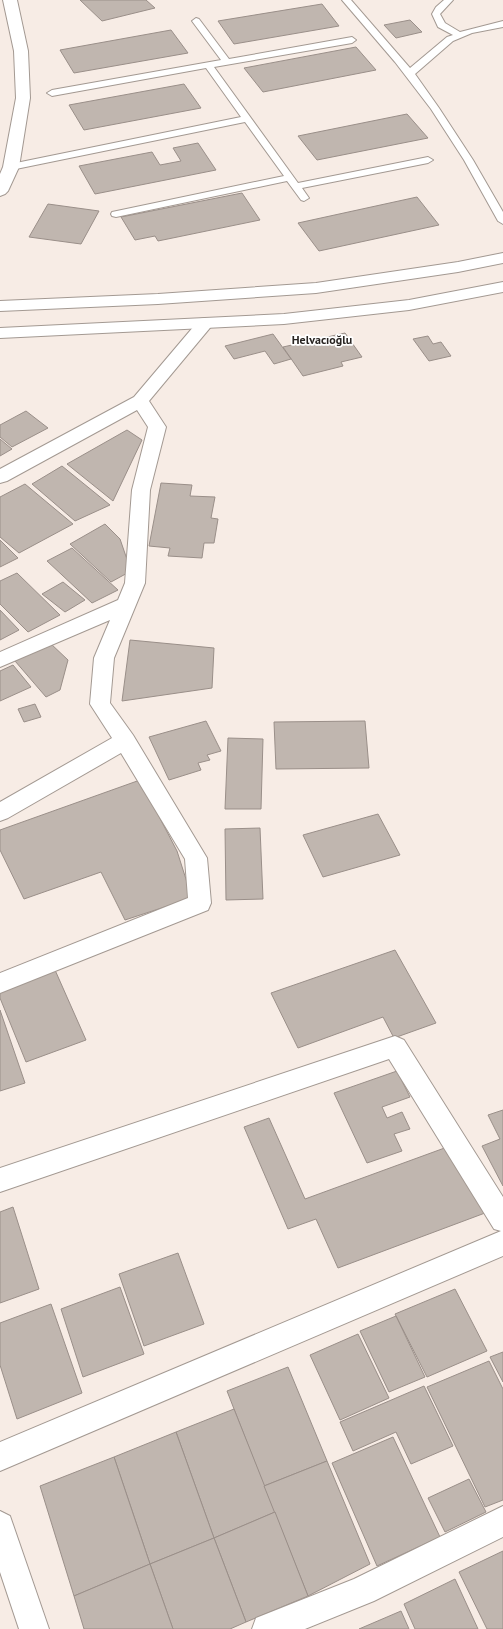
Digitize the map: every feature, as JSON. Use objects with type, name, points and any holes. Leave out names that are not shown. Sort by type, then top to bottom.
[{"type":"street","points":[[0,191],[11,167],[23,98],[21,52],[10,0]]},
{"type":"street","points":[[0,306],[158,299],[316,288],[458,267],[503,258]]},
{"type":"street","points":[[0,333],[284,319],[409,305],[503,287]]},
{"type":"street","points":[[0,477],[140,401],[206,323]]},
{"type":"street","points":[[0,983],[200,904],[196,858],[125,741],[100,704],[104,658],[135,583],[141,490],[157,427],[140,401]]},
{"type":"street","points":[[0,660],[126,605]]},
{"type":"street","points":[[0,812],[125,741]]},
{"type":"street","points":[[0,1180],[395,1047],[503,1220]]},
{"type":"street","points":[[0,1457],[503,1243]]},
{"type":"street","points":[[267,1629],[363,1590],[503,1521]]},
{"type":"street","points":[[0,1526],[34,1629]]},
{"type":"lane","points":[[346,0],[409,74],[447,124],[503,221]]},
{"type":"lane","points":[[449,0],[439,9],[436,14],[442,25],[460,34]]},
{"type":"lane","points":[[196,21],[227,62]]},
{"type":"lane","points":[[409,74],[443,44],[460,34],[503,24]]},
{"type":"lane","points":[[52,93],[352,40]]},
{"type":"lane","points":[[208,65],[304,198]]},
{"type":"lane","points":[[11,167],[247,119]]},
{"type":"lane","points":[[296,186],[428,160]]},
{"type":"lane","points":[[116,214],[290,178]]},
{"type":"building","points":[[80,0],[146,0],[155,8],[102,21]]},
{"type":"building","points":[[322,4],[339,26],[234,44],[218,21]]},
{"type":"building","points":[[410,20],[422,32],[396,38],[384,25]]},
{"type":"building","points":[[171,30],[188,53],[74,73],[60,50]]},
{"type":"building","points":[[356,47],[376,70],[263,92],[244,68]]},
{"type":"building","points":[[184,84],[201,108],[84,130],[69,105]]},
{"type":"building","points":[[407,114],[428,138],[317,160],[298,136]]},
{"type":"building","points":[[198,143],[216,170],[95,194],[79,166],[152,152],[160,165],[181,161],[173,148]]},
{"type":"building","points":[[242,193],[260,220],[158,241],[155,236],[135,240],[121,217]]},
{"type":"building","points":[[417,197],[439,225],[319,251],[298,223]]},
{"type":"building","points":[[48,204],[99,211],[81,244],[29,237]]},
{"type":"building","points":[[345,333],[362,357],[341,362],[343,366],[303,376],[283,347]]},
{"type":"building","points":[[273,334],[291,359],[274,364],[265,351],[234,359],[225,346]]},
{"type":"building","points":[[428,336],[433,344],[441,342],[451,356],[429,361],[413,339]]},
{"type":"building","points":[[26,411],[48,428],[12,447],[0,437],[0,425]]},
{"type":"building","points":[[127,430],[142,440],[113,501],[67,464]]},
{"type":"building","points":[[0,439],[12,449],[0,456]]},
{"type":"building","points":[[62,466],[110,505],[75,521],[32,484]]},
{"type":"building","points":[[161,483],[192,485],[190,496],[215,497],[211,518],[218,519],[214,543],[204,543],[202,558],[168,556],[170,548],[149,546]]},
{"type":"building","points":[[25,484],[73,524],[19,553],[0,537],[0,497]]},
{"type":"building","points":[[105,524],[120,539],[131,571],[111,582],[70,544]]},
{"type":"building","points":[[0,540],[18,558],[0,567]]},
{"type":"building","points":[[72,548],[118,590],[92,603],[47,561]]},
{"type":"building","points":[[17,573],[60,615],[28,632],[0,604],[0,581]]},
{"type":"building","points":[[63,582],[85,600],[65,612],[42,594]]},
{"type":"building","points":[[0,610],[19,630],[0,640]]},
{"type":"building","points":[[130,640],[214,648],[212,688],[122,701]]},
{"type":"building","points":[[50,643],[68,660],[60,690],[46,697],[15,661]]},
{"type":"building","points":[[13,665],[31,687],[0,701],[0,671]]},
{"type":"building","points":[[35,704],[41,717],[24,722],[18,709]]},
{"type":"building","points":[[206,721],[221,751],[207,755],[210,760],[198,763],[201,770],[169,780],[149,737]]},
{"type":"building","points":[[365,721],[369,768],[276,769],[274,722]]},
{"type":"building","points":[[228,738],[263,739],[261,809],[225,809]]},
{"type":"building","points":[[140,780],[177,851],[192,898],[125,920],[101,872],[24,899],[0,850],[0,830]]},
{"type":"building","points":[[378,814],[400,855],[323,877],[303,835]]},
{"type":"building","points":[[260,828],[263,899],[226,900],[225,829]]},
{"type":"building","points":[[395,950],[436,1023],[394,1038],[383,1017],[298,1048],[271,993]]},
{"type":"building","points":[[55,970],[86,1040],[26,1062],[0,998],[0,989]]},
{"type":"building","points":[[0,1010],[25,1083],[0,1091]]},
{"type":"building","points":[[397,1071],[410,1097],[382,1107],[387,1118],[402,1112],[410,1129],[394,1134],[402,1151],[367,1163],[334,1093]]},
{"type":"building","points":[[503,1110],[503,1186],[482,1146],[500,1139],[488,1115]]},
{"type":"building","points":[[269,1118],[305,1199],[450,1146],[485,1213],[338,1268],[316,1219],[288,1229],[244,1127]]},
{"type":"building","points":[[13,1207],[39,1289],[0,1303],[0,1212]]},
{"type":"building","points":[[178,1253],[204,1324],[144,1346],[119,1274]]},
{"type":"building","points":[[120,1287],[144,1354],[83,1377],[61,1309]]},
{"type":"building","points":[[455,1289],[487,1351],[427,1377],[395,1314]]},
{"type":"building","points":[[51,1304],[82,1393],[17,1419],[0,1365],[0,1323]]},
{"type":"building","points":[[396,1316],[425,1377],[389,1392],[360,1331]]},
{"type":"building","points":[[358,1334],[389,1398],[340,1420],[310,1355]]},
{"type":"building","points":[[503,1352],[503,1382],[490,1357]]},
{"type":"building","points":[[489,1361],[503,1389],[503,1500],[485,1507],[427,1387]]},
{"type":"building","points":[[288,1367],[327,1461],[264,1486],[227,1391]]},
{"type":"building","points":[[424,1386],[453,1446],[411,1464],[396,1432],[353,1451],[340,1422]]},
{"type":"building","points":[[234,1409],[275,1512],[214,1538],[176,1432]]},
{"type":"building","points":[[176,1432],[214,1538],[150,1564],[114,1457]]},
{"type":"building","points":[[393,1437],[440,1537],[377,1566],[332,1463]]},
{"type":"building","points":[[114,1457],[150,1564],[74,1596],[40,1486]]},
{"type":"building","points":[[327,1461],[370,1564],[308,1596],[264,1486]]},
{"type":"building","points":[[469,1479],[486,1512],[445,1532],[428,1498]]},
{"type":"building","points":[[275,1512],[308,1596],[246,1622],[214,1538]]},
{"type":"building","points":[[214,1538],[246,1622],[230,1629],[173,1629],[150,1564]]},
{"type":"building","points":[[503,1551],[503,1629],[487,1629],[459,1572]]},
{"type":"building","points":[[150,1564],[173,1629],[84,1629],[74,1596]]},
{"type":"building","points":[[455,1579],[478,1629],[415,1629],[404,1604]]},
{"type":"building","points":[[401,1611],[409,1629],[359,1629]]},
{"type":"district","name":"Helvacıoğlu","points":[[322,339]]}]
